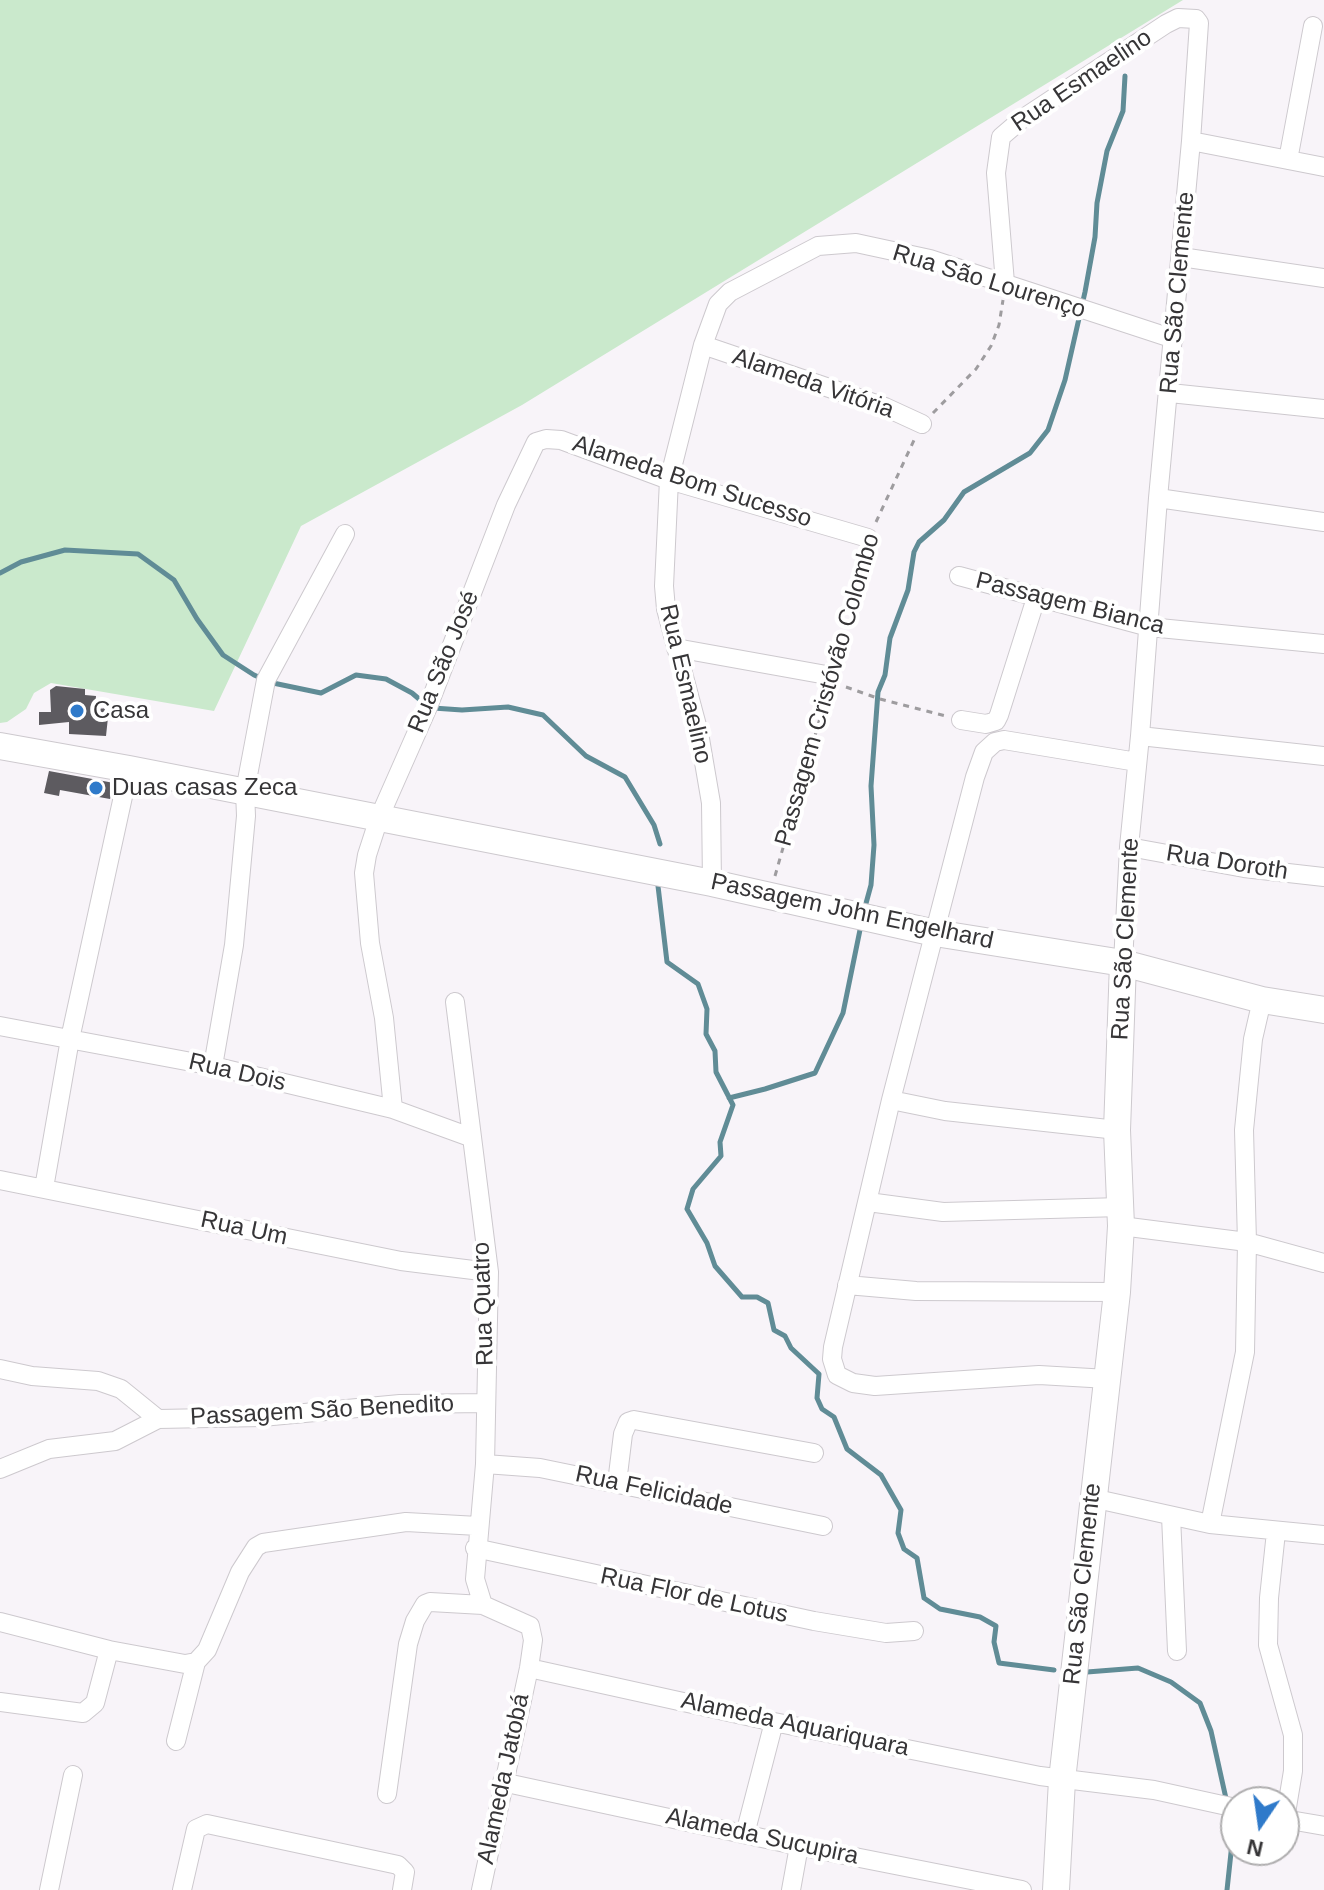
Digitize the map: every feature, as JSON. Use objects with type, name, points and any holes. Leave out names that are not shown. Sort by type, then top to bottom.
[{"type":"main road","name":"Passagem John Engelhard","points":[[0,746],[712,883],[935,933],[1123,963],[1262,1000],[1324,1010]]},
{"type":"main road","name":"Rua São Clemente","points":[[1056,1890],[1062,1780],[1117,1292],[1121,1216],[1117,1130],[1123,963]]},
{"type":"street","name":"Rua São Clemente","points":[[1123,963],[1129,847],[1158,498],[1170,393],[1199,23],[1188,17],[1166,24]]},
{"type":"street","name":"Rua Esmaelino","points":[[1005,283],[996,173],[1001,137],[1022,119],[1166,24]]},
{"type":"street","points":[[1288,160],[1313,26]]},
{"type":"street","points":[[1191,141],[1324,167]]},
{"type":"street","name":"Rua São Lourenço","points":[[703,345],[718,304],[730,292],[818,246],[856,243],[930,259],[1174,339]]},
{"type":"street","points":[[1181,257],[1324,278]]},
{"type":"street","name":"Rua Esmaelino","points":[[703,345],[669,480],[664,586],[666,609],[699,733],[711,803],[712,883]]},
{"type":"street","name":"Alameda Vitória","points":[[703,345],[885,407],[922,424]]},
{"type":"street","points":[[1170,393],[1324,409]]},
{"type":"street","name":"Alameda Bom Sucesso","points":[[506,505],[529,451],[536,442],[561,440],[669,480],[868,538]]},
{"type":"street","points":[[1158,498],[1324,522]]},
{"type":"street","name":"Rua São José","points":[[393,1109],[384,1018],[370,943],[364,873],[379,818],[428,707],[506,505]]},
{"type":"street","points":[[213,1066],[234,945],[246,816],[245,791],[266,680],[345,534]]},
{"type":"street","name":"Passagem Bianca","points":[[959,576],[1149,627],[1324,644]]},
{"type":"street","points":[[961,720],[986,724],[996,721],[1036,598]]},
{"type":"street","points":[[676,648],[831,678]]},
{"type":"street","points":[[1140,736],[1324,756]]},
{"type":"street","points":[[1108,1379],[1039,1375],[875,1386],[853,1383],[837,1375],[832,1359],[891,1100],[984,752],[995,742],[1023,742],[1137,762]]},
{"type":"street","points":[[44,1188],[70,1039],[129,769]]},
{"type":"street","name":"Rua Doroth","points":[[1129,847],[1244,868],[1324,877]]},
{"type":"street","points":[[1210,1524],[1243,1371],[1247,1332],[1244,1130],[1250,1062],[1262,1000]]},
{"type":"street","name":"Rua Quatro","points":[[455,1002],[489,1272],[485,1464],[475,1548],[475,1579],[483,1605]]},
{"type":"street","name":"Rua Dois","points":[[0,1026],[213,1066],[393,1109],[470,1137]]},
{"type":"street","points":[[891,1100],[945,1111],[1117,1130]]},
{"type":"street","name":"Rua Um","points":[[0,1180],[401,1261],[489,1272]]},
{"type":"street","points":[[868,1202],[943,1212],[1121,1216],[1247,1242],[1324,1263]]},
{"type":"street","points":[[847,1285],[916,1291],[1117,1292]]},
{"type":"street","name":"Passagem São Benedito","points":[[0,1369],[32,1376],[98,1381],[121,1389],[158,1419]]},
{"type":"street","name":"Passagem São Benedito","points":[[0,1469],[49,1449],[115,1441],[158,1419],[262,1417],[400,1404],[486,1403]]},
{"type":"street","points":[[617,1483],[623,1434],[628,1422],[634,1420],[814,1453]]},
{"type":"street","name":"Rua Felicidade","points":[[485,1464],[540,1468],[823,1526]]},
{"type":"street","points":[[1092,1498],[1210,1524],[1276,1532],[1323,1532]]},
{"type":"street","points":[[1171,1516],[1177,1651]]},
{"type":"street","points":[[176,1741],[196,1662],[207,1650],[240,1572],[256,1547],[263,1543],[406,1522],[478,1526]]},
{"type":"street","points":[[1276,1532],[1268,1645],[1293,1735],[1290,1786]]},
{"type":"street","name":"Rua Flor de Lotus","points":[[475,1548],[814,1621],[886,1633],[914,1631]]},
{"type":"street","points":[[387,1794],[399,1703],[415,1621],[425,1604],[430,1602],[483,1605]]},
{"type":"street","name":"Alameda Jatobá","points":[[481,1890],[533,1640],[530,1626],[483,1605]]},
{"type":"street","points":[[0,1622],[109,1650],[185,1664],[196,1662]]},
{"type":"street","points":[[0,1702],[83,1713],[95,1703],[109,1650]]},
{"type":"street","name":"Alameda Aquariquara","points":[[529,1668],[774,1722],[1062,1780],[1154,1790],[1220,1804]]},
{"type":"street","points":[[745,1834],[774,1722]]},
{"type":"street","points":[[49,1890],[73,1775]]},
{"type":"street","name":"Alameda Sucupira","points":[[502,1782],[1022,1890]]},
{"type":"street","points":[[1300,1822],[1324,1826]]},
{"type":"street","points":[[182,1890],[196,1829],[207,1824],[398,1865],[405,1872],[402,1890]]},
{"type":"street","points":[[791,1890],[799,1846]]},
{"type":"path","name":"Passagem Cristóvão Colombo","points":[[770,895],[868,538],[922,424],[976,369],[991,346],[999,325],[1005,283]]},
{"type":"path","points":[[831,678],[880,699],[961,720]]},
{"type":"green space","points":[[0,0],[1183,0],[522,405],[301,526],[214,711],[51,683],[34,693],[26,709],[7,722],[0,723]]},
{"type":"building","points":[[56,686],[85,689],[85,695],[96,696],[95,709],[109,708],[106,736],[69,734],[69,722],[39,725],[39,712],[51,712],[50,690]]},
{"type":"building","points":[[49,771],[114,783],[110,799],[60,790],[59,796],[44,793]]},
{"type":"waterway","points":[[865,907],[871,885],[874,845],[871,786],[878,692],[885,675],[890,638],[908,590],[914,552],[919,542],[944,520],[964,492],[1030,453],[1048,430],[1065,380],[1085,292],[1095,237],[1097,203],[1107,151],[1123,111],[1125,76]]},
{"type":"waterway","points":[[0,573],[21,562],[65,550],[138,554],[174,580],[223,655],[254,675],[273,683],[321,693],[356,675],[386,679],[425,704]]},
{"type":"waterway","points":[[433,708],[508,707],[543,715],[586,756],[625,777],[654,825],[660,844]]},
{"type":"waterway","points":[[658,886],[667,962],[698,984],[707,1009],[706,1034],[715,1051],[716,1072],[733,1105],[720,1142],[721,1156],[693,1189],[687,1209],[707,1243],[715,1266],[742,1297],[757,1297],[768,1303],[774,1330],[785,1336],[791,1348],[819,1374],[817,1398],[822,1409],[834,1417],[847,1449],[881,1475],[901,1510],[898,1533],[904,1549],[917,1558],[924,1598],[940,1609],[980,1617],[996,1626],[994,1642],[999,1663],[1054,1670]]},
{"type":"waterway","points":[[729,1098],[815,1073],[843,1013],[861,925]]},
{"type":"waterway","points":[[1087,1672],[1138,1668],[1171,1682],[1200,1703],[1211,1731],[1223,1786]]},
{"type":"waterway","points":[[1227,1890],[1230,1866]]},
{"type":"place","name":"Casa","points":[[77,711]]},
{"type":"place","name":"Duas casas Zeca","points":[[96,788]]}]
